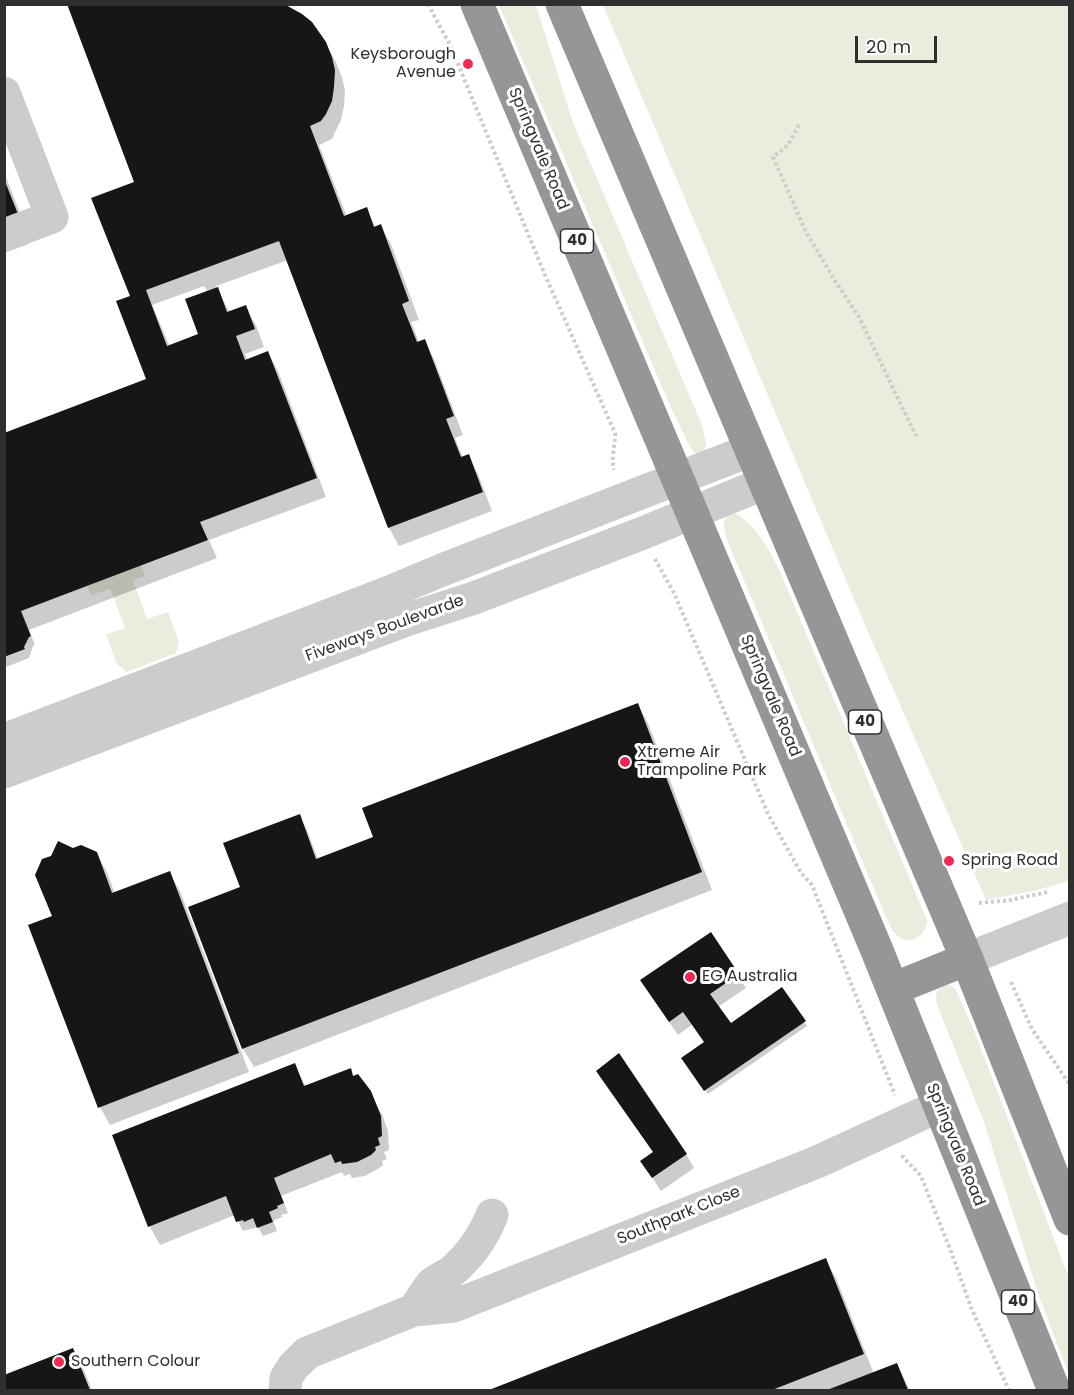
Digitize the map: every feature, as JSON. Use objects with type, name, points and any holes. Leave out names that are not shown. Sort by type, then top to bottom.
[{"type":"highway","name":"Springvale Road","points":[[477,4],[893,989],[1054,1390]]},
{"type":"highway","name":"40","points":[[562,4],[967,959],[1070,1219]]},
{"type":"highway","points":[[893,989],[967,959]]},
{"type":"street","points":[[4,93],[52,217],[4,235]]},
{"type":"street","name":"Fiveways Boulevarde","points":[[4,772],[221,673],[387,593],[751,450]]},
{"type":"street","name":"Fiveways Boulevarde","points":[[4,740],[474,598],[765,483]]},
{"type":"street","points":[[967,959],[1063,904]]},
{"type":"street","name":"Southpark Close","points":[[285,1390],[286,1378],[292,1367],[308,1353],[414,1311],[454,1306],[817,1162],[939,1106]]},
{"type":"street","points":[[414,1311],[434,1282],[450,1272],[474,1248],[486,1231],[492,1215]]},
{"type":"path","points":[[428,4],[451,47],[544,275],[615,434],[613,467],[625,498]]},
{"type":"path","points":[[799,125],[788,145],[772,157],[806,232],[859,317],[916,436]]},
{"type":"path","points":[[643,533],[674,593],[768,814],[801,873],[812,885],[905,1121],[903,1157],[921,1176],[972,1310],[1009,1390]]},
{"type":"path","points":[[979,903],[1010,900],[1063,904]]},
{"type":"green space","points":[[499,5],[536,5],[572,120],[702,425],[706,444],[704,453],[697,455],[691,449],[671,408]]},
{"type":"green space","points":[[603,5],[1069,5],[1069,881],[986,900],[865,625]]},
{"type":"green space","points":[[734,513],[742,517],[756,531],[777,566],[927,920],[922,934],[914,939],[904,939],[897,935],[885,915],[727,540],[725,520]]},
{"type":"green space","points":[[141,565],[145,576],[133,580],[147,619],[168,612],[179,642],[176,653],[127,672],[117,664],[106,635],[125,628],[110,589],[91,595],[87,586]]},
{"type":"green space","points":[[947,985],[956,990],[973,1028],[1069,1278],[1069,1375],[1039,1296],[984,1122],[937,1005],[937,992]]},
{"type":"building","points":[[67,4],[264,4],[265,6],[284,4],[312,22],[326,42],[335,70],[332,101],[321,121],[310,126],[344,216],[367,207],[374,227],[381,224],[409,301],[402,304],[417,342],[425,339],[454,416],[446,419],[461,457],[469,454],[483,492],[388,528],[279,241],[146,290],[167,346],[198,334],[185,299],[218,287],[227,312],[246,305],[255,329],[236,336],[245,360],[268,351],[317,478],[200,522],[208,540],[21,611],[31,636],[25,649],[4,657],[4,433],[146,379],[116,301],[130,296],[91,198],[134,182]]},
{"type":"building","points":[[4,179],[28,239],[4,248]]},
{"type":"building","points":[[638,703],[702,872],[242,1049],[188,907],[240,887],[223,843],[300,814],[316,859],[373,837],[362,808]]},
{"type":"building","points":[[58,841],[73,848],[81,845],[97,852],[112,893],[170,871],[239,1053],[98,1108],[28,925],[52,916],[35,875],[42,859],[51,856]]},
{"type":"building","points":[[711,932],[739,974],[710,994],[731,1023],[782,987],[806,1021],[704,1091],[681,1058],[704,1042],[683,1012],[669,1022],[640,980]]},
{"type":"building","points":[[619,1053],[687,1154],[652,1178],[640,1161],[653,1152],[596,1071]]},
{"type":"building","points":[[295,1063],[304,1086],[351,1068],[353,1076],[358,1074],[371,1091],[381,1116],[382,1136],[378,1138],[380,1145],[375,1147],[376,1150],[357,1162],[342,1164],[341,1161],[335,1163],[331,1154],[274,1178],[284,1203],[269,1212],[273,1222],[257,1228],[253,1218],[244,1222],[243,1220],[236,1222],[226,1196],[148,1227],[112,1135]]},
{"type":"building","points":[[826,1258],[864,1354],[772,1390],[489,1390]]},
{"type":"building","name":"Southern Colour","points":[[73,1348],[90,1390],[4,1390],[4,1375]]},
{"type":"building","points":[[897,1363],[908,1390],[827,1390]]},
{"type":"place","name":"Keysborough Avenue","points":[[468,64]]},
{"type":"place","name":"Xtreme Air Trampoline Park","points":[[625,762]]},
{"type":"place","name":"Spring Road","points":[[949,861]]},
{"type":"place","name":"EG Australia","points":[[690,977]]},
{"type":"place","name":"Southern Colour","points":[[59,1362]]}]
